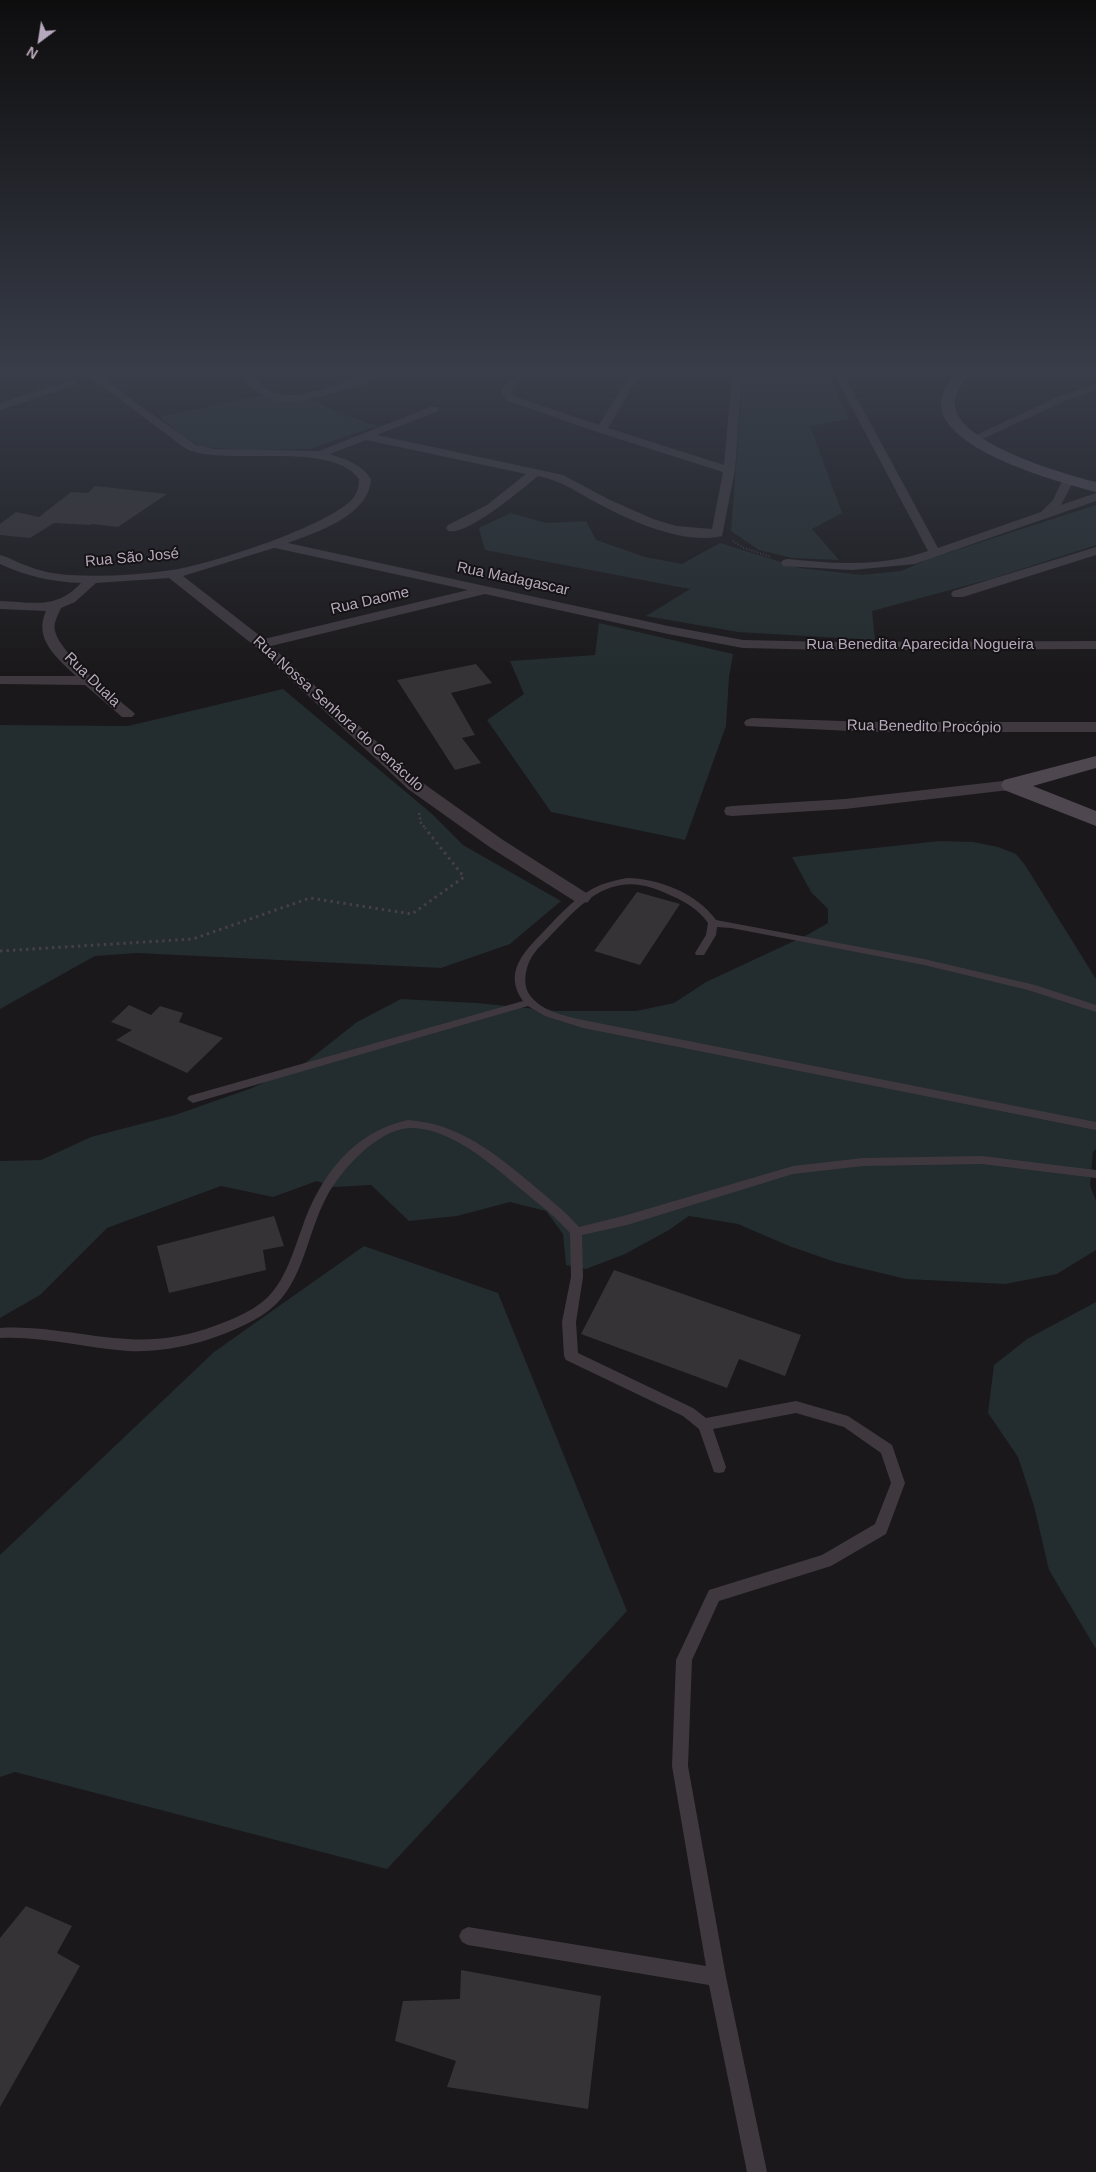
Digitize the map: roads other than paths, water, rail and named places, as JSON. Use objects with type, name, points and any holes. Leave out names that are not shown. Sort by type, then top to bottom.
[{"type":"main road","points":[[1055,475],[1096,487]]},
{"type":"main road","points":[[1012,785],[1096,762]]},
{"type":"main road","points":[[1012,785],[1096,819]]},
{"type":"street","name":"Rua São José","points":[[0,560],[43,576],[92,579],[172,574],[213,564],[275,544],[306,531],[356,502],[362,494],[365,479],[362,475]]},
{"type":"street","points":[[452,528],[491,508],[532,475]]},
{"type":"street","points":[[553,475],[566,479],[610,506],[664,526],[695,534],[718,533],[728,475]]},
{"type":"street","points":[[893,475],[935,553]]},
{"type":"street","points":[[1046,514],[1058,501],[1068,480]]},
{"type":"street","points":[[788,562],[822,566],[890,564],[915,560],[1096,497]]},
{"type":"street","points":[[924,530],[942,538],[970,540]]},
{"type":"street","name":"Rua Madagascar","points":[[275,544],[668,630],[743,644]]},
{"type":"street","points":[[958,594],[1096,552]]},
{"type":"street","name":"Rua Nossa Senhora do Cenáculo","points":[[172,574],[261,644],[414,785],[497,844],[582,898]]},
{"type":"street","points":[[0,605],[27,596],[43,576]]},
{"type":"street","points":[[27,596],[54,608],[77,596],[92,579]]},
{"type":"street","name":"Rua Daome","points":[[261,644],[486,590]]},
{"type":"street","name":"Rua Duala","points":[[54,608],[48,630],[53,641],[88,681],[128,714]]},
{"type":"street","name":"Rua Benedita Aparecida Nogueira","points":[[743,644],[830,646],[1096,645]]},
{"type":"street","points":[[0,680],[88,681]]},
{"type":"street","name":"Rua Benedito Procópio","points":[[752,723],[910,727],[1096,727]]},
{"type":"street","points":[[732,811],[845,804],[1012,785]]},
{"type":"lane","points":[[700,953],[711,935],[713,923],[707,914],[681,896],[657,885],[638,881],[619,882],[582,898],[528,954],[519,978],[523,992],[530,1002],[551,1014],[583,1024],[1096,1126]]},
{"type":"lane","points":[[713,923],[924,962],[1031,986],[1096,1009]]},
{"type":"lane","points":[[192,1099],[530,1002]]},
{"type":"lane","points":[[0,1333],[20,1331],[127,1345],[160,1345],[194,1338],[235,1323],[259,1311],[279,1293],[288,1279],[321,1195],[344,1164],[366,1140],[390,1129],[410,1124],[438,1129],[474,1144],[509,1170],[557,1211],[576,1232],[577,1277],[569,1322],[572,1356],[688,1412],[704,1425],[711,1439],[719,1467]]},
{"type":"lane","points":[[576,1232],[627,1220],[793,1170],[863,1162],[982,1160],[1096,1174]]},
{"type":"lane","points":[[704,1425],[796,1407],[848,1422],[887,1449],[898,1483],[881,1529],[826,1561],[714,1595],[684,1660],[680,1766],[717,1977],[757,2172]]},
{"type":"lane","points":[[468,1936],[717,1977]]}]
